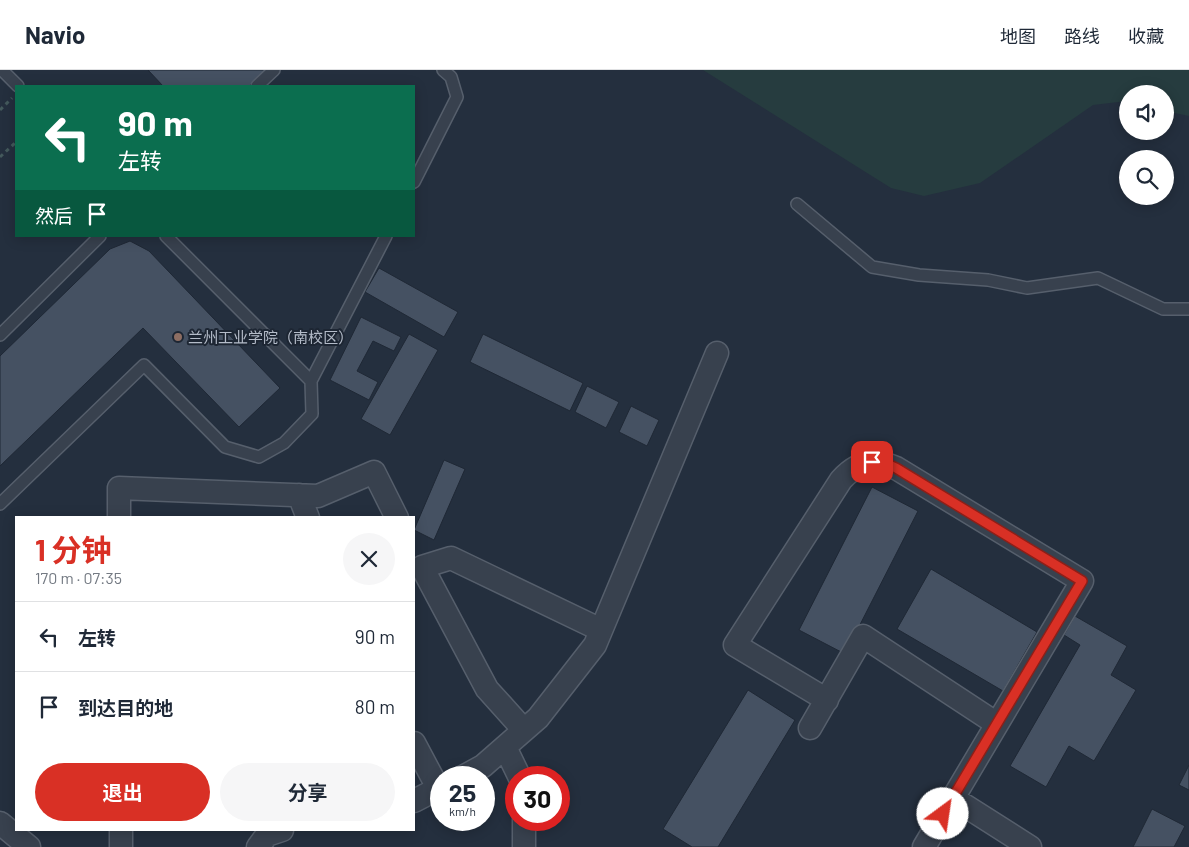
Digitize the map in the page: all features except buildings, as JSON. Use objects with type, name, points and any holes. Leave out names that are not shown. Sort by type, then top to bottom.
[{"type":"street","points":[[483,766],[538,718],[595,645],[717,353]]},
{"type":"street","points":[[826,700],[735,645],[841,480],[849,471],[860,464],[872,462],[885,463],[1082,581],[924,847]]},
{"type":"street","points":[[119,516],[118,488],[318,496],[374,472],[396,516]]},
{"type":"street","points":[[298,495],[307,516]]},
{"type":"street","points":[[524,730],[487,689],[418,559],[451,558],[601,630]]},
{"type":"street","points":[[810,728],[863,636],[997,724]]},
{"type":"street","points":[[415,745],[430,771]]},
{"type":"street","points":[[505,747],[514,766]]},
{"type":"street","points":[[415,800],[430,793]]},
{"type":"street","points":[[953,798],[1030,847]]},
{"type":"street","points":[[0,822],[29,847]]},
{"type":"street","points":[[121,831],[121,847]]},
{"type":"street","points":[[258,847],[267,835],[279,831]]},
{"type":"street","points":[[524,831],[524,847]]},
{"type":"lane","points":[[2,70],[17,85]]},
{"type":"lane","points":[[258,85],[274,70]]},
{"type":"lane","points":[[415,180],[457,97],[451,77],[442,70]]},
{"type":"lane","points":[[797,204],[872,267],[918,275],[988,280],[1027,288],[1098,278],[1163,309],[1189,310]]},
{"type":"lane","points":[[0,335],[99,237]]},
{"type":"lane","points":[[167,237],[311,381]]},
{"type":"lane","points":[[0,504],[144,365],[225,447],[259,457],[284,443],[312,414],[311,381],[385,237]]},
{"type":"path","points":[[0,110],[15,95]]},
{"type":"path","points":[[0,157],[15,143]]},
{"type":"green space","points":[[703,70],[1189,70],[1189,116],[1174,113],[1174,85],[1119,85],[1119,102],[1093,105],[980,183],[924,196],[891,188]]},
{"type":"place","name":"兰州工业学院（南校区）","points":[[178,337]]},
{"type":"route","points":[[872,462],[885,463],[896,468],[1082,581],[943,814]]}]
